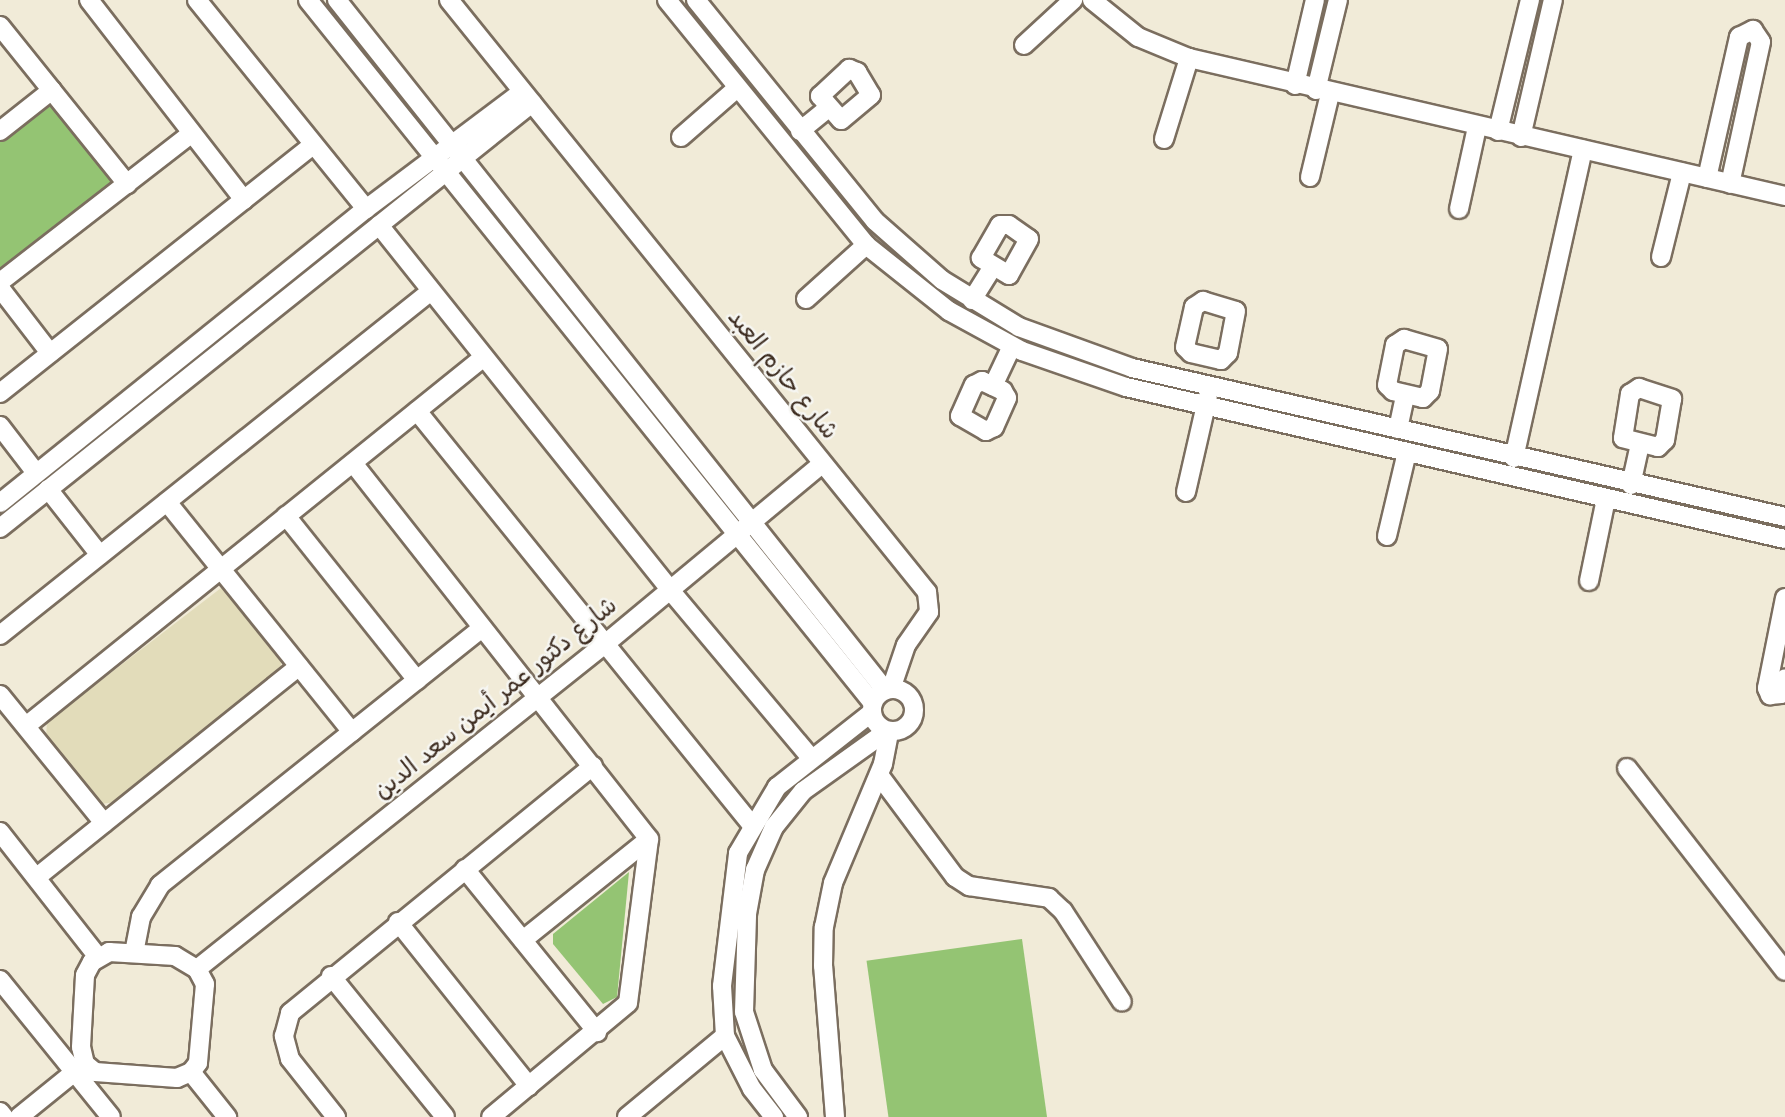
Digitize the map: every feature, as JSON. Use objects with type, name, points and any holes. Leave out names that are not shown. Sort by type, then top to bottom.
[{"type":"street","points":[[89,0],[244,200]]},
{"type":"street","points":[[197,0],[366,209]]},
{"type":"street","points":[[308,0],[745,528]]},
{"type":"street","points":[[337,0],[458,152],[745,528],[880,698],[888,732],[879,775],[833,883],[824,927],[823,966],[835,1117]]},
{"type":"street","name":"شارع حازم العبد","points":[[449,0],[931,601],[929,612],[902,652],[880,698]]},
{"type":"street","points":[[667,0],[736,89],[866,245],[926,295],[1012,346],[1099,380],[1785,539]]},
{"type":"street","points":[[1024,45],[1073,0]]},
{"type":"street","points":[[1093,0],[1138,37],[1189,58],[1323,92],[1785,196]]},
{"type":"street","points":[[1295,85],[1315,0]]},
{"type":"street","points":[[1310,177],[1338,0]]},
{"type":"street","points":[[1498,131],[1530,0]]},
{"type":"street","points":[[1521,136],[1553,0]]},
{"type":"street","points":[[685,23],[699,4],[800,131],[889,236],[972,300],[1074,350],[1514,458],[1785,517]]},
{"type":"street","points":[[1525,22],[1547,28]]},
{"type":"street","points":[[0,26],[127,184]]},
{"type":"street","points":[[1707,178],[1740,37],[1753,30],[1761,42],[1730,184]]},
{"type":"street","points":[[1164,139],[1189,58]]},
{"type":"street","points":[[1729,80],[1752,85]]},
{"type":"street","points":[[681,137],[736,89]]},
{"type":"street","points":[[0,131],[52,90]]},
{"type":"street","points":[[0,528],[379,225],[442,165],[527,97]]},
{"type":"street","points":[[800,131],[828,108]]},
{"type":"street","points":[[1459,209],[1477,127]]},
{"type":"street","points":[[0,282],[191,134]]},
{"type":"street","points":[[0,393],[313,145]]},
{"type":"street","points":[[1514,458],[1583,150]]},
{"type":"street","points":[[0,503],[366,209],[442,165]]},
{"type":"street","points":[[1661,257],[1682,173]]},
{"type":"street","points":[[379,225],[670,590],[810,757]]},
{"type":"street","points":[[806,299],[866,245]]},
{"type":"street","points":[[972,300],[993,267]]},
{"type":"street","points":[[0,289],[50,353]]},
{"type":"street","points":[[0,635],[431,291]]},
{"type":"street","points":[[993,386],[1012,346]]},
{"type":"street","points":[[1186,492],[1206,405],[1205,357]]},
{"type":"street","points":[[26,726],[484,358]]},
{"type":"street","points":[[1398,429],[1405,394]]},
{"type":"street","points":[[417,411],[751,824]]},
{"type":"street","points":[[0,426],[36,473]]},
{"type":"street","points":[[1631,485],[1640,444]]},
{"type":"street","points":[[1387,536],[1407,452]]},
{"type":"street","points":[[353,463],[649,839],[631,995],[624,1010],[491,1117]]},
{"type":"street","name":"شارع دكتور عمر أيمن سعد الدين","points":[[197,970],[605,644],[822,464]]},
{"type":"street","points":[[48,489],[100,555]]},
{"type":"street","points":[[1589,581],[1606,499]]},
{"type":"street","points":[[167,502],[352,732]]},
{"type":"street","points":[[286,516],[417,680]]},
{"type":"street","points":[[1785,598],[1780,652],[1770,695],[1781,694],[1785,678]]},
{"type":"street","points":[[134,953],[141,917],[160,886],[482,628]]},
{"type":"street","points":[[37,877],[299,667]]},
{"type":"street","points":[[0,695],[104,823]]},
{"type":"street","points":[[770,1116],[725,1036],[722,986],[731,882],[751,824],[777,787],[880,698],[909,696],[914,710],[904,729],[888,732],[803,791],[774,827],[755,870],[747,915],[745,1022],[763,1070],[798,1117]]},
{"type":"street","points":[[336,1117],[290,1059],[284,1036],[290,1013],[331,976],[593,766]]},
{"type":"street","points":[[1628,768],[1785,971]]},
{"type":"street","points":[[879,775],[955,877],[969,886],[1049,898],[1063,911],[1122,1002]]},
{"type":"street","points":[[0,832],[97,957]]},
{"type":"street","points":[[523,940],[649,839]]},
{"type":"street","points":[[465,869],[597,1032]]},
{"type":"street","points":[[398,922],[529,1086]]},
{"type":"street","points":[[109,952],[174,956],[197,970],[205,984],[198,1063],[191,1072],[177,1078],[95,1072],[80,1068],[85,975],[97,957],[109,952]]},
{"type":"street","points":[[331,976],[445,1117]]},
{"type":"street","points":[[0,980],[80,1068],[111,1117]]},
{"type":"street","points":[[627,1117],[725,1036]]},
{"type":"street","points":[[19,1117],[80,1068]]},
{"type":"street","points":[[191,1072],[227,1117]]},
{"type":"street","points":[[0,1112],[4,1117]]},
{"type":"shaded area","points":[[221,588],[227,589],[282,654],[281,667],[115,802],[101,804],[46,738],[47,722]]},
{"type":"green space","points":[[52,90],[127,184],[0,282],[0,131]]},
{"type":"green space","points":[[629,872],[617,997],[603,1004],[553,944],[553,934]]},
{"type":"green space","points":[[1022,939],[1047,1117],[888,1117],[867,961]]}]
